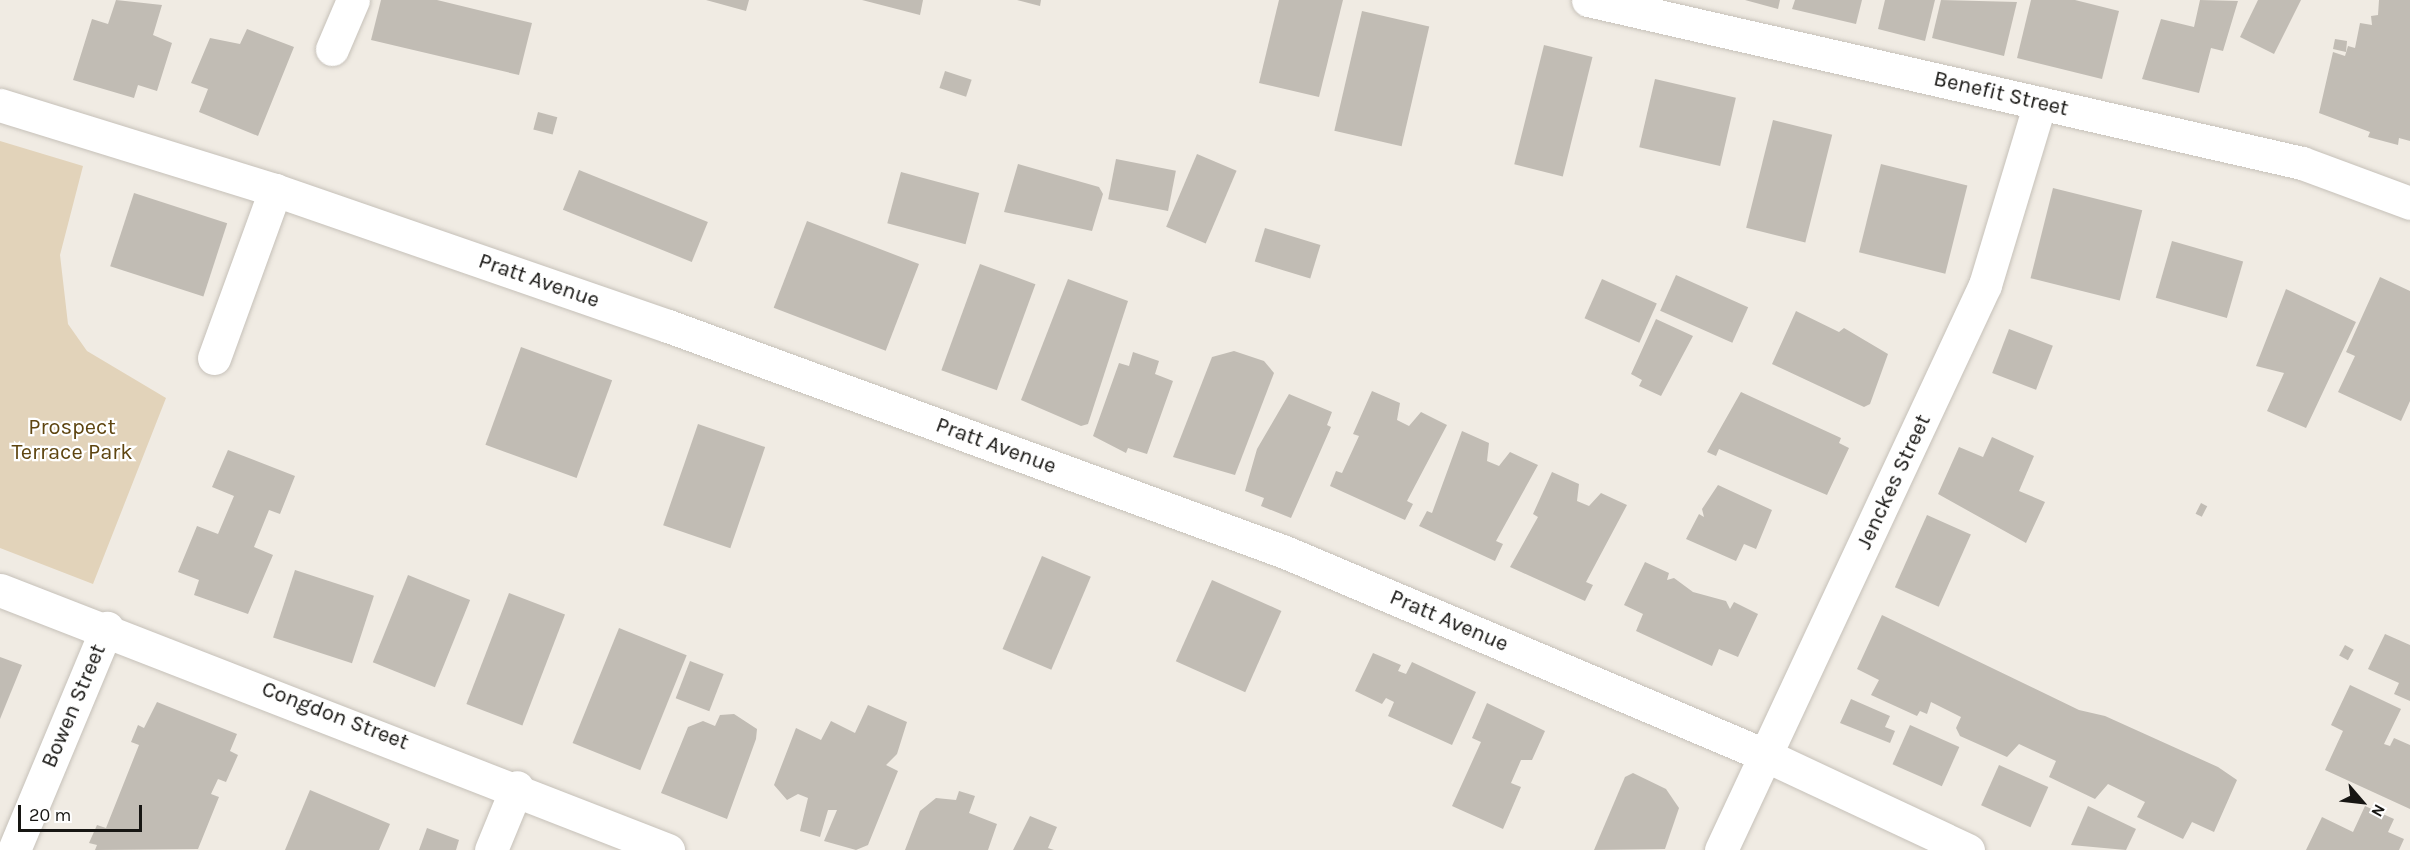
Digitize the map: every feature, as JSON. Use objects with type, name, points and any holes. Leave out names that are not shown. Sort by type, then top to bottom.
[{"type":"street","points":[[332,49],[353,0]]},
{"type":"street","name":"Benefit Street","points":[[1588,0],[1674,10],[2040,103],[2302,163],[2410,203]]},
{"type":"street","name":"Jenckes Street","points":[[1721,850],[1767,756],[1985,285],[2040,103]]},
{"type":"street","name":"Pratt Avenue","points":[[0,105],[275,190],[668,326],[1286,552],[1767,756],[1968,850]]},
{"type":"street","points":[[214,358],[275,190]]},
{"type":"street","name":"Congdon Street","points":[[0,590],[107,628],[517,787],[668,850]]},
{"type":"street","name":"Bowen Street","points":[[14,850],[107,628]]},
{"type":"street","points":[[491,850],[517,787]]},
{"type":"green space","name":"Prospect Terrace Park","points":[[0,141],[83,166],[60,255],[68,324],[87,351],[166,398],[93,584],[0,548]]},
{"type":"building","points":[[116,0],[162,5],[153,35],[172,43],[157,91],[138,85],[134,98],[73,80],[92,19],[108,24]]},
{"type":"building","points":[[381,0],[437,0],[532,23],[519,75],[371,40]]},
{"type":"building","points":[[706,0],[749,0],[746,11]]},
{"type":"building","points":[[862,0],[923,0],[920,15]]},
{"type":"building","points":[[1017,0],[1041,0],[1040,6]]},
{"type":"building","points":[[1279,0],[1343,0],[1319,97],[1259,83]]},
{"type":"building","points":[[1745,0],[1780,0],[1778,9]]},
{"type":"building","points":[[1795,0],[1862,0],[1856,24],[1792,9]]},
{"type":"building","points":[[1885,0],[1935,0],[1925,41],[1878,29]]},
{"type":"building","points":[[1941,0],[2017,2],[2004,56],[1932,38]]},
{"type":"building","points":[[2031,0],[2075,0],[2119,11],[2102,79],[2017,58]]},
{"type":"building","points":[[2200,0],[2238,1],[2223,51],[2211,48],[2199,93],[2142,79],[2161,19],[2194,27]]},
{"type":"building","points":[[2258,0],[2301,0],[2274,54],[2240,37]]},
{"type":"building","points":[[2379,0],[2410,0],[2410,141],[2399,138],[2398,145],[2368,137],[2370,132],[2319,113],[2333,52],[2345,56],[2348,46],[2355,48],[2360,23],[2372,25],[2371,16],[2378,15]]},
{"type":"building","points":[[1362,11],[1429,27],[1402,146],[1334,131]]},
{"type":"building","points":[[247,29],[294,47],[258,136],[199,112],[208,89],[191,83],[210,38],[240,44]]},
{"type":"building","points":[[2335,39],[2347,41],[2346,52],[2333,49]]},
{"type":"building","points":[[1544,45],[1593,57],[1563,176],[1514,164]]},
{"type":"building","points":[[945,71],[972,80],[966,97],[939,88]]},
{"type":"building","points":[[1655,79],[1736,98],[1720,166],[1639,147]]},
{"type":"building","points":[[538,112],[557,117],[553,135],[533,129]]},
{"type":"building","points":[[1773,120],[1832,135],[1805,242],[1746,228]]},
{"type":"building","points":[[1197,154],[1237,171],[1206,244],[1166,227]]},
{"type":"building","points":[[1116,159],[1176,171],[1168,211],[1108,199]]},
{"type":"building","points":[[1018,164],[1099,187],[1103,194],[1092,231],[1004,212]]},
{"type":"building","points":[[1881,164],[1967,186],[1945,274],[1859,252]]},
{"type":"building","points":[[579,170],[708,222],[692,262],[563,210]]},
{"type":"building","points":[[901,172],[979,193],[966,244],[887,223]]},
{"type":"building","points":[[2053,188],[2142,210],[2120,300],[2031,278]]},
{"type":"building","points":[[134,193],[227,223],[203,297],[110,266]]},
{"type":"building","points":[[807,221],[919,264],[886,351],[774,308]]},
{"type":"building","points":[[1265,228],[1320,245],[1310,278],[1255,261]]},
{"type":"building","points":[[2172,241],[2243,261],[2227,318],[2156,298]]},
{"type":"building","points":[[980,264],[1035,284],[997,390],[941,370]]},
{"type":"building","points":[[1676,275],[1748,307],[1732,343],[1660,311]]},
{"type":"building","points":[[2380,277],[2410,291],[2410,401],[2401,421],[2338,392],[2355,356],[2346,352]]},
{"type":"building","points":[[1068,279],[1128,301],[1088,424],[1081,426],[1021,400]]},
{"type":"building","points":[[1602,279],[1657,303],[1639,343],[1585,318]]},
{"type":"building","points":[[2286,289],[2356,322],[2306,428],[2267,411],[2284,373],[2256,366]]},
{"type":"building","points":[[1796,311],[1839,332],[1844,328],[1888,354],[1870,404],[1864,407],[1772,364]]},
{"type":"building","points":[[1656,319],[1693,336],[1661,396],[1639,386],[1642,380],[1631,374]]},
{"type":"building","points":[[2009,329],[2053,346],[2036,390],[1992,373]]},
{"type":"building","points":[[521,347],[612,380],[577,478],[485,445]]},
{"type":"building","points":[[1234,351],[1264,361],[1274,373],[1235,475],[1173,457],[1212,357]]},
{"type":"building","points":[[1133,352],[1159,361],[1155,374],[1173,381],[1147,454],[1128,448],[1126,453],[1093,436],[1119,363],[1129,366]]},
{"type":"building","points":[[1372,391],[1400,403],[1397,420],[1409,426],[1421,412],[1447,425],[1407,501],[1413,504],[1405,520],[1330,486],[1336,471],[1342,473],[1359,436],[1353,434]]},
{"type":"building","points":[[1741,392],[1841,438],[1839,443],[1849,448],[1827,495],[1719,449],[1716,456],[1707,452]]},
{"type":"building","points":[[1289,394],[1332,412],[1327,425],[1331,427],[1291,518],[1261,506],[1264,498],[1245,491],[1257,449]]},
{"type":"building","points":[[698,424],[765,447],[730,548],[663,525]]},
{"type":"building","points":[[1462,431],[1489,443],[1487,461],[1499,466],[1510,452],[1538,465],[1496,541],[1503,544],[1495,561],[1419,526],[1427,511],[1432,513]]},
{"type":"building","points":[[1992,437],[2034,456],[2019,491],[2045,502],[2026,543],[1938,494],[1959,447],[1983,457]]},
{"type":"building","points":[[228,450],[295,476],[280,514],[269,510],[254,547],[273,555],[248,614],[194,595],[199,580],[178,572],[197,526],[218,534],[234,496],[212,487]]},
{"type":"building","points":[[1552,472],[1579,484],[1577,501],[1589,506],[1601,493],[1627,505],[1586,582],[1593,585],[1585,601],[1510,567],[1538,517],[1533,514]]},
{"type":"building","points":[[1718,485],[1772,510],[1756,549],[1744,544],[1736,561],[1686,539],[1699,514],[1704,517],[1702,509]]},
{"type":"building","points":[[2201,503],[2207,506],[2202,517],[2196,514]]},
{"type":"building","points":[[1927,515],[1971,535],[1939,607],[1895,587]]},
{"type":"building","points":[[1042,556],[1091,577],[1051,670],[1003,649]]},
{"type":"building","points":[[1645,562],[1669,573],[1667,580],[1674,578],[1693,592],[1726,601],[1730,609],[1734,602],[1758,614],[1738,657],[1719,649],[1712,666],[1636,631],[1643,614],[1624,605]]},
{"type":"building","points":[[295,570],[374,596],[352,663],[273,638]]},
{"type":"building","points":[[408,575],[470,600],[435,687],[373,662]]},
{"type":"building","points":[[1212,580],[1281,611],[1245,692],[1176,661]]},
{"type":"building","points":[[509,593],[565,615],[522,726],[466,704]]},
{"type":"building","points":[[1882,615],[2079,710],[2105,716],[2218,767],[2237,780],[2214,832],[2192,822],[2183,839],[2137,817],[2145,802],[2108,784],[2095,799],[2049,777],[2056,761],[2019,744],[2007,757],[1960,736],[1956,728],[1961,717],[1931,702],[1927,714],[1920,711],[1917,716],[1871,695],[1879,680],[1857,669]]},
{"type":"building","points":[[619,628],[687,655],[640,770],[573,743]]},
{"type":"building","points":[[2385,634],[2410,645],[2410,701],[2394,694],[2399,683],[2368,669]]},
{"type":"building","points":[[2345,645],[2354,650],[2348,660],[2339,655]]},
{"type":"building","points":[[1373,653],[1401,665],[1398,671],[1406,674],[1412,662],[1476,692],[1452,745],[1388,716],[1394,702],[1386,698],[1382,704],[1355,691]]},
{"type":"building","points":[[0,657],[22,665],[0,719]]},
{"type":"building","points":[[690,661],[724,674],[709,711],[676,698]]},
{"type":"building","points":[[2350,685],[2401,709],[2384,744],[2390,746],[2394,738],[2410,745],[2410,809],[2325,770],[2343,731],[2331,725]]},
{"type":"building","points":[[1851,699],[1890,716],[1885,727],[1895,731],[1890,743],[1840,723]]},
{"type":"building","points":[[157,702],[237,734],[230,751],[238,755],[226,782],[218,779],[211,794],[219,797],[198,849],[95,850],[97,845],[89,843],[97,825],[106,828],[139,745],[131,742],[138,725],[144,728]]},
{"type":"building","points":[[1487,703],[1545,731],[1532,760],[1521,760],[1511,783],[1521,787],[1503,829],[1452,806],[1481,742],[1472,738]]},
{"type":"building","points":[[868,705],[907,722],[897,754],[886,765],[898,771],[868,845],[856,850],[824,841],[837,810],[828,810],[820,837],[800,831],[808,798],[798,794],[787,800],[774,785],[796,728],[821,740],[831,721],[855,733]]},
{"type":"building","points":[[734,714],[757,729],[756,739],[727,819],[661,793],[688,727],[703,721],[715,726],[720,715]]},
{"type":"building","points":[[1910,725],[1959,747],[1942,786],[1893,764]]},
{"type":"building","points":[[1999,765],[2048,787],[2030,827],[1981,805]]},
{"type":"building","points":[[1633,773],[1666,789],[1679,808],[1665,849],[1594,850],[1625,777]]},
{"type":"building","points":[[310,790],[390,824],[379,850],[285,850]]},
{"type":"building","points":[[959,791],[975,796],[969,813],[997,824],[988,850],[905,850],[920,811],[936,798],[956,800]]},
{"type":"building","points":[[2088,806],[2136,829],[2126,850],[2071,845]]},
{"type":"building","points":[[2365,806],[2394,819],[2388,832],[2404,839],[2399,850],[2306,850],[2322,817],[2353,832]]},
{"type":"building","points":[[1030,816],[1057,827],[1048,848],[1054,850],[1013,850]]},
{"type":"building","points":[[427,828],[459,840],[456,850],[419,850]]}]
